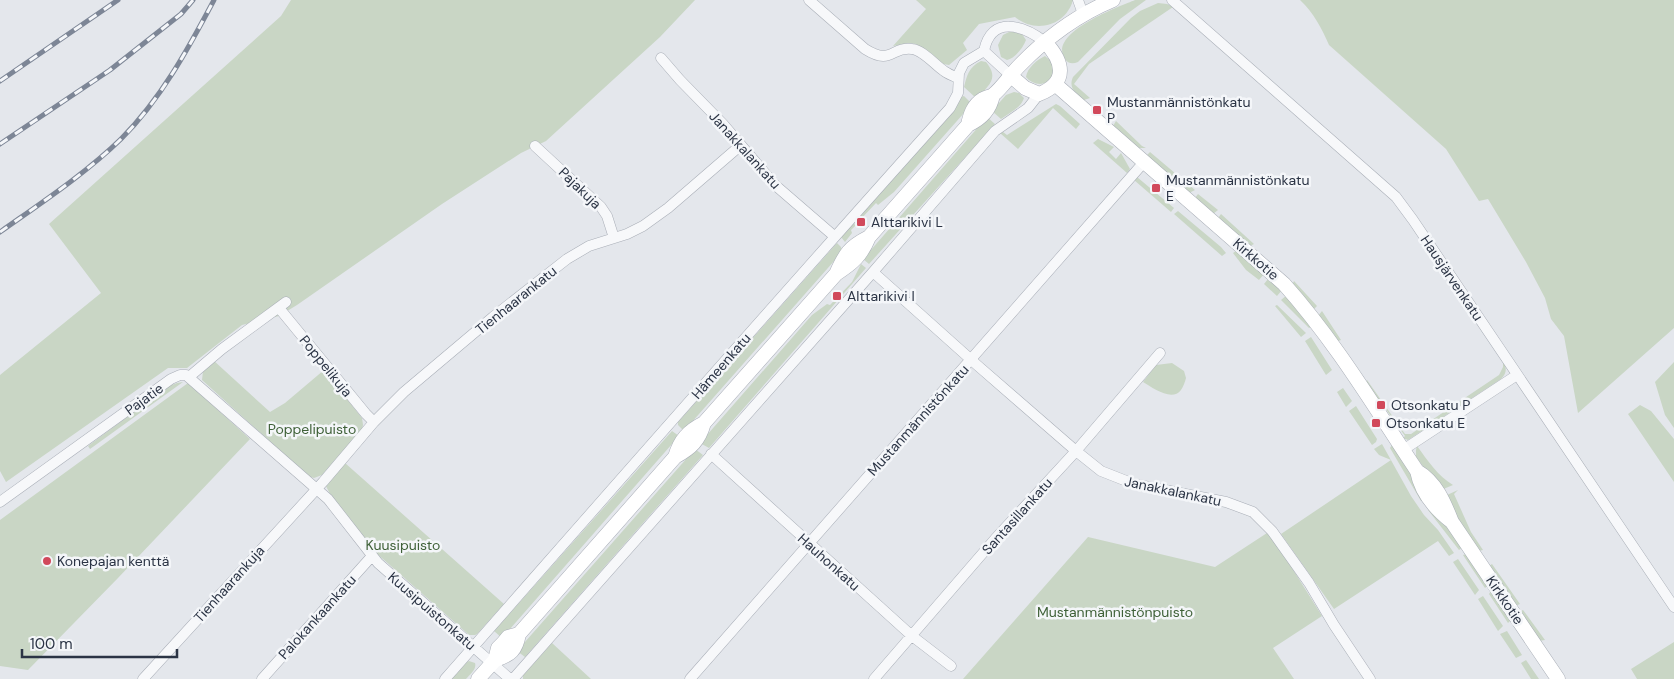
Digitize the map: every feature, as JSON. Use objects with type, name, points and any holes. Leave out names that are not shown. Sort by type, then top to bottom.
[{"type":"main road","name":"Hämeenkatu","points":[[478,679],[494,662],[498,648],[508,637],[519,634],[675,457],[680,442],[691,429],[704,423],[836,274],[844,255],[855,244],[869,237],[968,125],[979,119],[986,112],[991,106],[993,95],[1010,75],[1064,26],[1083,14],[1113,0]]},
{"type":"main road","name":"Hämeenkatu","points":[[1045,42],[1054,52],[1058,62],[1060,74],[1056,84]]},
{"type":"main road","points":[[1010,75],[1025,88],[1039,94],[1056,84]]},
{"type":"main road","name":"Kirkkotie","points":[[1056,84],[1284,284],[1308,310],[1417,471],[1427,477],[1440,495],[1452,522],[1558,679]]},
{"type":"street","points":[[809,0],[874,55],[885,57],[903,49],[911,48],[917,50],[945,73],[958,78]]},
{"type":"street","points":[[1078,0],[1083,14]]},
{"type":"street","name":"Hausjärvenkatu","points":[[1172,0],[1396,197],[1674,607]]},
{"type":"street","name":"Hämeenkatu","points":[[446,679],[834,236],[950,108],[958,93],[958,78],[964,62],[984,51],[989,36],[1000,28],[1010,25],[1027,30],[1045,42]]},
{"type":"street","points":[[984,51],[1010,75]]},
{"type":"street","name":"Janakkalankatu","points":[[661,58],[775,185],[834,236]]},
{"type":"street","points":[[494,662],[511,679],[873,272],[995,131],[1028,108],[1039,94]]},
{"type":"street","name":"Tienhaarankatu","points":[[316,489],[374,422],[404,392],[493,317],[567,259],[589,246],[627,234],[643,226],[668,208],[741,145]]},
{"type":"street","name":"Pajakuja","points":[[535,146],[601,208],[607,216],[614,238]]},
{"type":"street","name":"Mustanmännistönkatu","points":[[690,679],[1145,161]]},
{"type":"street","name":"Janakkalankatu","points":[[873,272],[971,360],[1101,471],[1134,484],[1226,502],[1253,512],[1272,530],[1309,583],[1370,679]]},
{"type":"street","name":"Poppelikuja","points":[[189,378],[222,349],[283,305],[374,422]]},
{"type":"street","name":"Santasillankatu","points":[[874,679],[1160,353]]},
{"type":"street","name":"Pajatie","points":[[0,502],[171,378],[180,374],[189,378]]},
{"type":"street","points":[[1403,450],[1517,375]]},
{"type":"street","points":[[189,378],[316,489]]},
{"type":"street","name":"Hauhonkatu","points":[[711,454],[808,544],[912,636],[951,666]]},
{"type":"street","name":"Kuusipuistonkatu","points":[[316,489],[328,499],[372,556],[474,647],[494,662]]},
{"type":"street","name":"Tienhaarankuja","points":[[144,679],[316,489]]},
{"type":"street","name":"Palokankaankatu","points":[[262,679],[372,556]]},
{"type":"green space","points":[[291,0],[695,0],[660,37],[546,141],[521,153],[442,204],[279,316],[242,325],[187,368],[168,368],[6,482],[0,471],[0,375],[101,293],[49,224],[281,16]]},
{"type":"green space","points":[[916,0],[1073,0],[1064,16],[1049,25],[1032,25],[1015,17],[979,24],[963,43],[967,50],[949,65],[943,64],[916,44],[909,43],[893,46],[926,9]]},
{"type":"green space","points":[[1135,0],[1146,0],[1120,19],[1078,62],[1071,63],[1066,61],[1062,49],[1066,40],[1075,31],[1087,22]]},
{"type":"green space","points":[[1300,0],[1674,0],[1674,328],[1578,413],[1564,336],[1551,319],[1545,298],[1488,199],[1479,201],[1446,149],[1329,45],[1317,21]]},
{"type":"green space","points":[[1158,3],[1173,7],[1089,64],[1074,84],[1090,98],[1084,100],[1072,88],[1073,77],[1131,18],[1140,11]]},
{"type":"green space","points":[[1011,31],[1022,34],[1026,40],[1018,52],[1007,60],[1001,57],[998,45],[1003,35]]},
{"type":"green space","points":[[1045,56],[1052,62],[1053,75],[1051,79],[1040,84],[1032,82],[1026,77],[1028,70]]},
{"type":"green space","points":[[981,61],[986,62],[992,77],[991,82],[977,99],[964,87],[969,72]]},
{"type":"green space","points":[[1014,92],[1019,93],[1024,98],[1018,107],[1001,119],[992,111],[1006,95]]},
{"type":"green space","points":[[964,96],[972,104],[894,192],[878,205],[876,203],[859,221],[857,220],[854,224],[856,225],[851,230],[852,233],[845,242],[841,237],[961,97]]},
{"type":"green space","points":[[1056,104],[1080,124],[1076,129],[1053,108],[1018,149],[1000,133],[1003,132],[1007,135]]},
{"type":"green space","points":[[987,117],[995,124],[869,264],[863,259]]},
{"type":"green space","points":[[1116,121],[1146,148],[1138,148],[1113,126]]},
{"type":"green space","points":[[1098,139],[1114,147],[1109,152],[1116,159],[1121,153],[1130,169],[1127,173],[1093,143]]},
{"type":"green space","points":[[1150,152],[1195,190],[1189,193],[1146,156]]},
{"type":"green space","points":[[1137,177],[1174,208],[1171,212],[1134,180]]},
{"type":"green space","points":[[1198,194],[1218,210],[1213,214],[1195,198]]},
{"type":"green space","points":[[1178,211],[1226,253],[1222,256],[1174,214]]},
{"type":"green space","points":[[1221,214],[1254,244],[1250,246],[1218,218]]},
{"type":"green space","points":[[837,243],[841,247],[842,252],[684,431],[678,425],[678,422]]},
{"type":"green space","points":[[1236,251],[1264,274],[1259,280],[1246,270],[1233,253]]},
{"type":"green space","points":[[861,264],[866,268],[709,448],[700,443],[812,315],[827,304],[830,305],[852,282]]},
{"type":"green space","points":[[1268,279],[1282,290],[1277,296],[1264,284]]},
{"type":"green space","points":[[1294,281],[1317,306],[1314,309],[1292,285]]},
{"type":"green space","points":[[1287,295],[1311,327],[1309,328],[1281,300]]},
{"type":"green space","points":[[1277,305],[1306,333],[1301,337],[1275,306]]},
{"type":"green space","points":[[1322,311],[1341,340],[1338,341],[1318,316]]},
{"type":"green space","points":[[1311,337],[1332,370],[1326,375],[1305,341]]},
{"type":"green space","name":"Poppelipuisto","points":[[213,360],[270,412],[285,403],[324,370],[362,418],[362,429],[322,475],[314,478],[308,476],[202,380],[203,371]]},
{"type":"green space","points":[[1503,361],[1506,370],[1501,379],[1408,440],[1403,438],[1405,436],[1380,401],[1377,402],[1365,384],[1367,380],[1405,434],[1411,434],[1499,375],[1503,367]]},
{"type":"green space","points":[[1674,362],[1674,428],[1665,415],[1655,382]]},
{"type":"green space","points":[[1172,363],[1184,371],[1186,378],[1182,389],[1177,393],[1173,395],[1162,393],[1143,382],[1156,365]]},
{"type":"green space","points":[[183,382],[90,449],[88,446],[169,386]]},
{"type":"green space","points":[[188,383],[250,439],[28,670],[0,666],[0,520]]},
{"type":"green space","points":[[1343,388],[1352,401],[1346,407],[1337,392]]},
{"type":"green space","points":[[1640,405],[1651,411],[1674,439],[1674,482],[1628,414]]},
{"type":"green space","points":[[1356,406],[1377,439],[1372,445],[1349,411]]},
{"type":"green space","points":[[672,431],[679,436],[502,638],[494,631]]},
{"type":"green space","points":[[1382,444],[1391,460],[1379,455],[1374,449]]},
{"type":"green space","points":[[1392,445],[1408,468],[1424,501],[1421,501],[1390,448]]},
{"type":"green space","points":[[1417,446],[1438,473],[1453,485],[1441,490],[1416,457]]},
{"type":"green space","points":[[695,449],[703,455],[525,657],[517,651]]},
{"type":"green space","points":[[1391,460],[1411,496],[1454,553],[1449,556],[1438,541],[1334,609],[1281,534]]},
{"type":"green space","name":"Kuusipuisto","points":[[345,463],[504,604],[477,634],[469,635],[375,552],[331,496],[326,486]]},
{"type":"green space","points":[[1458,490],[1454,494],[1471,532],[1483,550],[1478,551],[1461,526],[1447,495]]},
{"type":"green space","points":[[1429,506],[1463,547],[1459,550],[1428,510]]},
{"type":"green space","name":"Mustanmännistönpuisto","points":[[1267,533],[1279,547],[1322,616],[1273,648],[1294,679],[963,679],[1088,537],[1215,567]]},
{"type":"green space","points":[[1466,554],[1488,585],[1485,588],[1463,555]]},
{"type":"green space","points":[[1458,559],[1479,590],[1475,595],[1453,562]]},
{"type":"green space","points":[[1492,564],[1520,604],[1515,606],[1489,566]]},
{"type":"green space","points":[[1491,591],[1511,620],[1508,623],[1489,594]]},
{"type":"green space","points":[[1483,596],[1503,626],[1498,631],[1478,599]]},
{"type":"green space","points":[[1523,610],[1545,640],[1539,641],[1519,612]]},
{"type":"green space","points":[[1507,631],[1522,655],[1516,658],[1500,634]]},
{"type":"green space","points":[[1674,642],[1674,679],[1637,679],[1631,669]]},
{"type":"green space","points":[[552,643],[591,679],[523,679],[523,675]]},
{"type":"green space","points":[[1526,660],[1539,679],[1531,679],[1521,663]]},
{"type":"green space","points":[[469,661],[475,663],[475,667],[466,679],[451,679],[464,664]]},
{"type":"railway","points":[[0,81],[118,0]]},
{"type":"railway","points":[[0,144],[110,70],[181,14],[193,0]]},
{"type":"railway","points":[[0,232],[93,164],[135,124],[173,73],[214,0]]},
{"type":"place","name":"Mustanmännistönkatu P","points":[[1097,110]]},
{"type":"place","name":"Mustanmännistönkatu E","points":[[1156,188]]},
{"type":"place","name":"Alttarikivi L","points":[[861,222]]},
{"type":"place","name":"Alttarikivi I","points":[[837,296]]},
{"type":"place","name":"Otsonkatu P","points":[[1381,405]]},
{"type":"place","name":"Otsonkatu E","points":[[1376,423]]},
{"type":"place","name":"Konepajan kenttä","points":[[47,561]]}]
